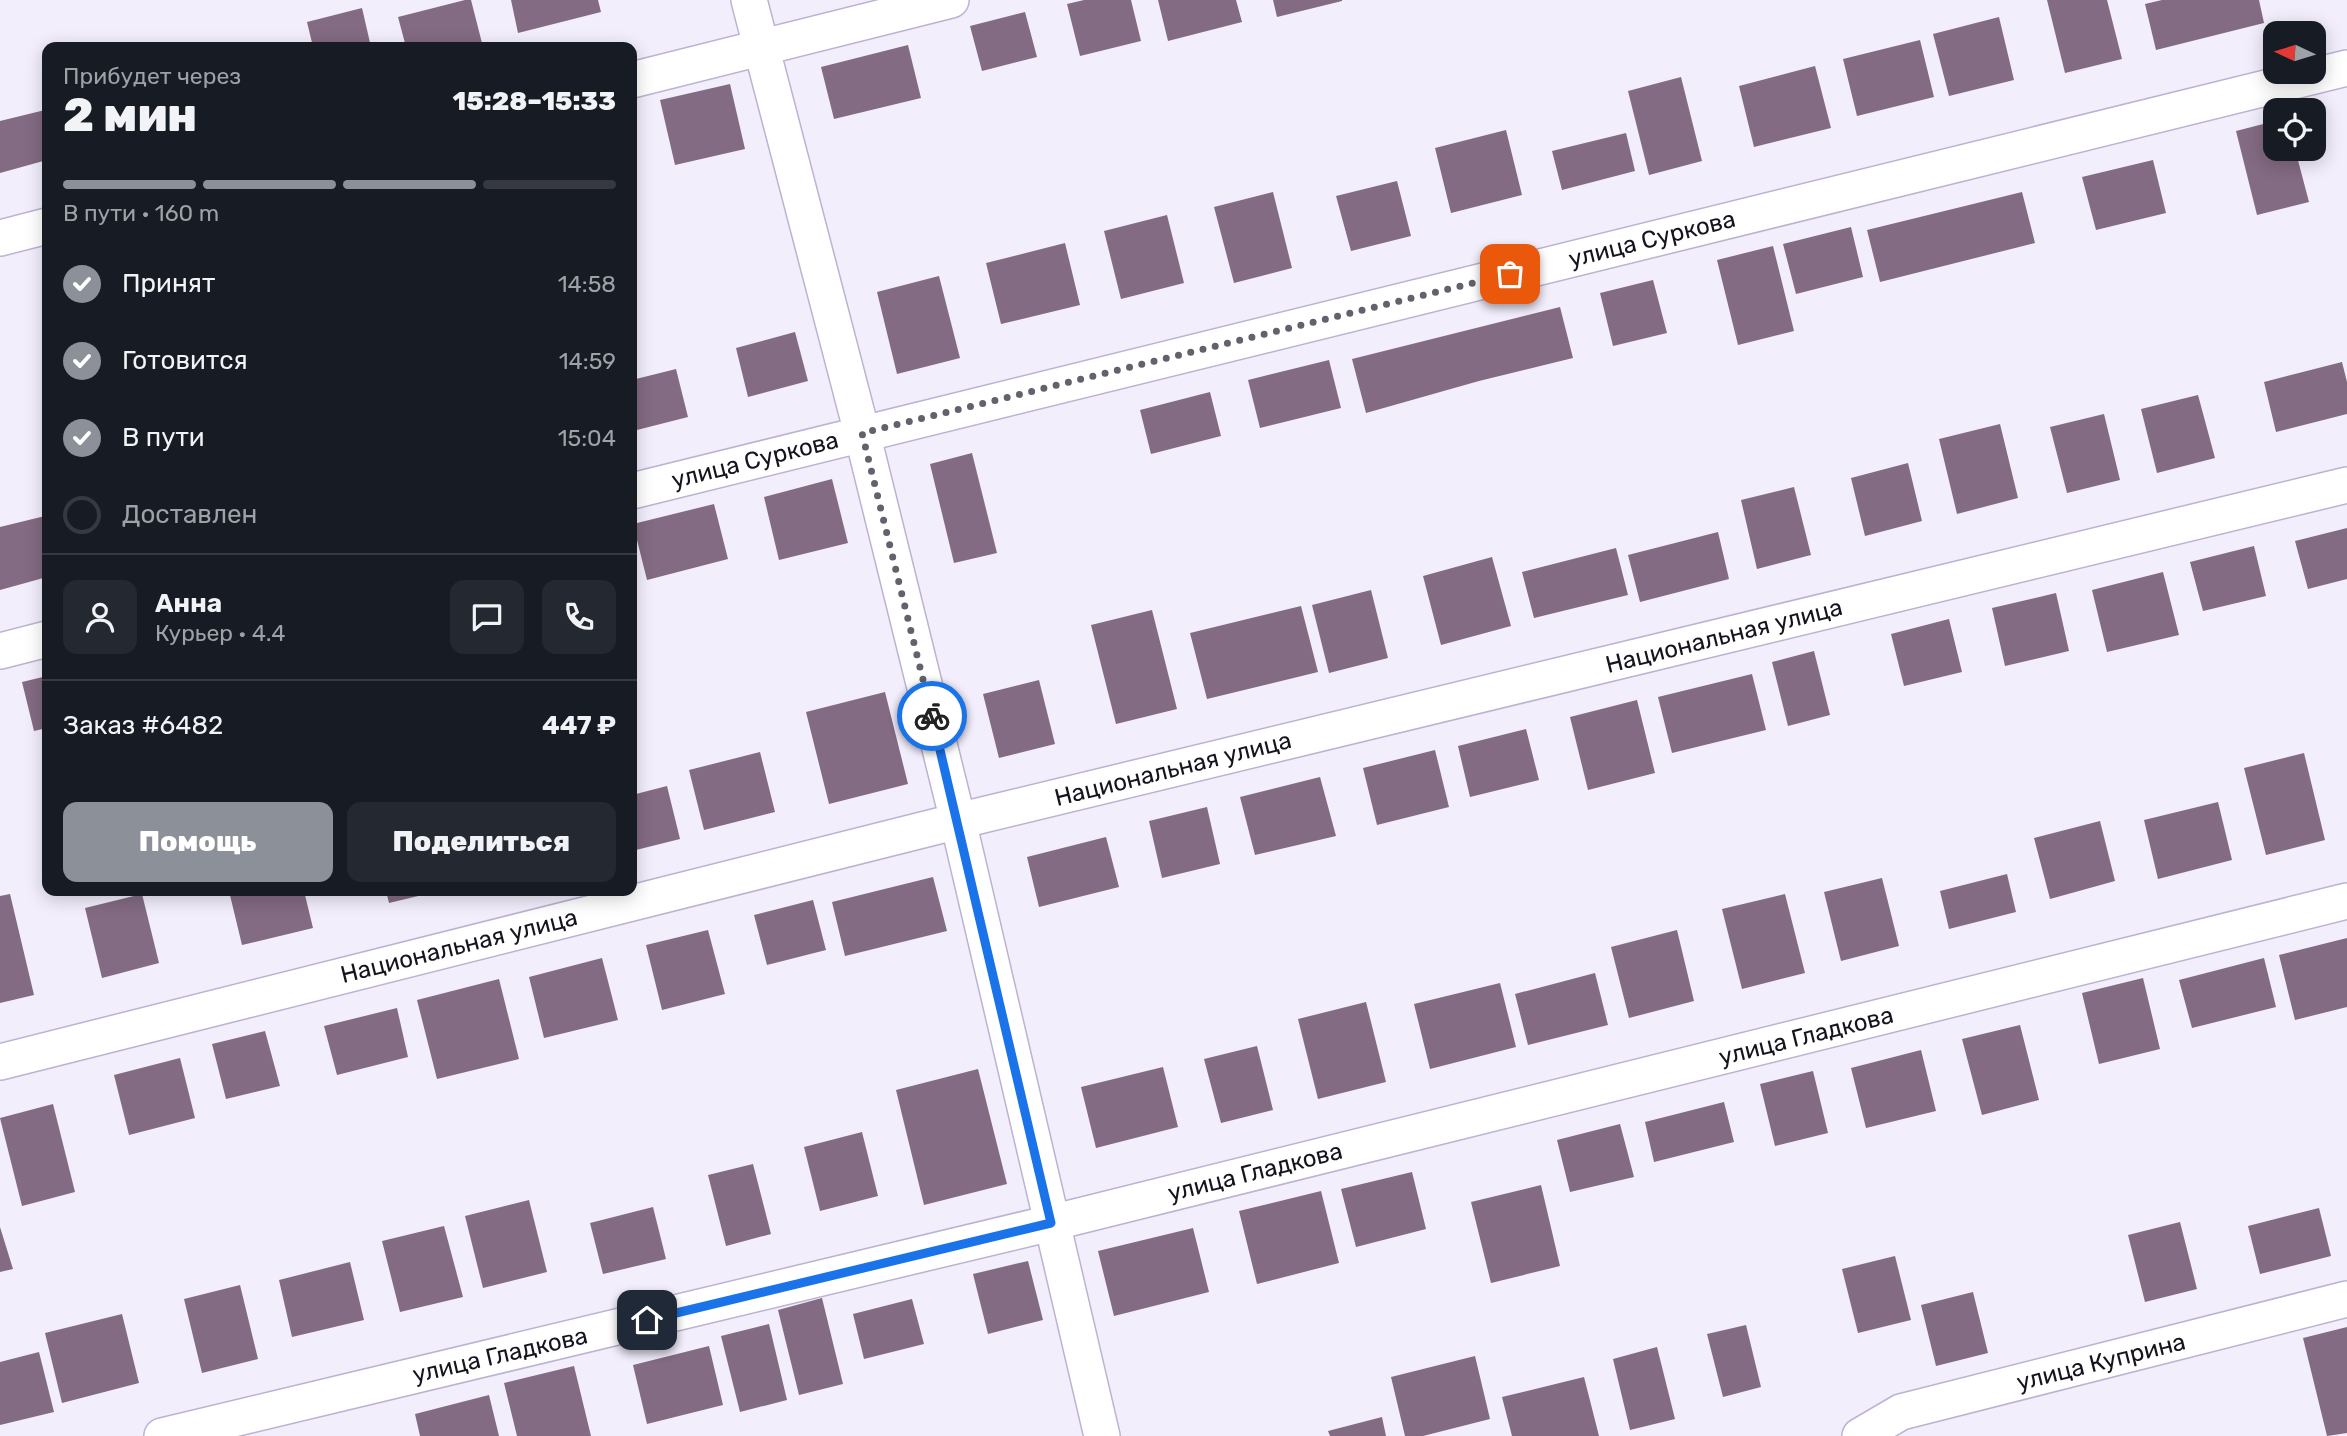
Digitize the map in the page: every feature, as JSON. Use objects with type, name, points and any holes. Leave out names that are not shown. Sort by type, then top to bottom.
[{"type":"street","points":[[749,0],[862,433],[958,821],[1102,1436]]},
{"type":"street","points":[[637,79],[951,0]]},
{"type":"street","name":"улица Суркова","points":[[637,490],[2347,68]]},
{"type":"street","points":[[0,238],[42,227]]},
{"type":"street","name":"Национальная улица","points":[[0,1062],[958,821],[2347,485]]},
{"type":"street","points":[[0,651],[42,640]]},
{"type":"street","name":"улица Гладкова","points":[[162,1436],[1051,1223],[2347,901]]},
{"type":"street","name":"улица Куприна","points":[[1860,1436],[1901,1412],[2347,1299]]},
{"type":"building","points":[[471,0],[482,42],[405,42],[398,17]]},
{"type":"building","points":[[511,0],[598,0],[601,12],[518,33]]},
{"type":"building","points":[[1084,0],[1131,0],[1141,41],[1080,56],[1067,4]]},
{"type":"building","points":[[1158,0],[1236,0],[1242,22],[1168,41]]},
{"type":"building","points":[[1273,0],[1342,0],[1342,1],[1277,17]]},
{"type":"building","points":[[2047,0],[2107,0],[2122,59],[2065,73]]},
{"type":"building","points":[[2162,0],[2259,0],[2264,21],[2156,50],[2145,4]]},
{"type":"building","points":[[362,8],[370,42],[312,42],[307,22]]},
{"type":"building","points":[[1025,12],[1037,57],[982,71],[970,26]]},
{"type":"building","points":[[1999,17],[2014,80],[1949,96],[1933,34]]},
{"type":"building","points":[[1920,40],[1934,97],[1857,116],[1843,59]]},
{"type":"building","points":[[908,45],[921,98],[834,119],[821,67]]},
{"type":"building","points":[[1815,66],[1831,128],[1754,147],[1739,86]]},
{"type":"building","points":[[1681,77],[1702,161],[1649,175],[1628,91]]},
{"type":"building","points":[[730,84],[745,149],[675,165],[660,100]]},
{"type":"building","points":[[42,111],[42,161],[0,173],[0,121]]},
{"type":"building","points":[[2263,124],[2263,161],[2298,161],[2309,202],[2257,215],[2236,131]]},
{"type":"building","points":[[1506,130],[1522,195],[1451,213],[1435,148]]},
{"type":"building","points":[[1626,133],[1635,171],[1562,190],[1552,151]]},
{"type":"building","points":[[2153,160],[2166,213],[2096,230],[2082,177]]},
{"type":"building","points":[[1397,181],[1411,236],[1351,251],[1336,196]]},
{"type":"building","points":[[1273,192],[1292,268],[1234,283],[1214,207]]},
{"type":"building","points":[[2022,192],[2035,243],[1880,282],[1867,230]]},
{"type":"building","points":[[1167,215],[1184,283],[1121,299],[1104,231]]},
{"type":"building","points":[[1851,227],[1863,277],[1796,294],[1783,244]]},
{"type":"building","points":[[1065,243],[1080,305],[1001,324],[986,263]]},
{"type":"building","points":[[1773,246],[1794,331],[1738,345],[1717,260]]},
{"type":"building","points":[[939,276],[960,358],[897,374],[877,292]]},
{"type":"building","points":[[1653,280],[1667,333],[1613,346],[1600,293]]},
{"type":"building","points":[[1560,307],[1573,358],[1366,413],[1352,359]]},
{"type":"building","points":[[795,332],[808,381],[748,397],[736,348]]},
{"type":"building","points":[[1329,360],[1341,408],[1260,428],[1248,380]]},
{"type":"building","points":[[2342,362],[2347,382],[2347,414],[2276,432],[2264,382]]},
{"type":"building","points":[[676,369],[688,417],[637,430],[637,379]]},
{"type":"building","points":[[1210,392],[1221,436],[1151,454],[1140,410]]},
{"type":"building","points":[[2198,395],[2215,458],[2157,473],[2141,409]]},
{"type":"building","points":[[2104,414],[2120,480],[2067,493],[2050,427]]},
{"type":"building","points":[[2000,424],[2018,498],[1957,514],[1939,439]]},
{"type":"building","points":[[972,453],[997,553],[954,563],[930,464]]},
{"type":"building","points":[[1908,463],[1922,521],[1865,536],[1851,478]]},
{"type":"building","points":[[832,479],[848,543],[779,560],[764,497]]},
{"type":"building","points":[[1794,487],[1811,555],[1757,569],[1741,500]]},
{"type":"building","points":[[714,504],[728,559],[647,580],[637,540],[637,523]]},
{"type":"building","points":[[42,517],[42,578],[0,590],[0,527]]},
{"type":"building","points":[[2347,528],[2347,579],[2308,589],[2295,541]]},
{"type":"building","points":[[1718,532],[1729,579],[1640,602],[1628,555]]},
{"type":"building","points":[[2254,546],[2266,596],[2203,611],[2190,562]]},
{"type":"building","points":[[1616,548],[1628,595],[1534,618],[1522,572]]},
{"type":"building","points":[[1492,557],[1511,626],[1441,645],[1423,576]]},
{"type":"building","points":[[2163,572],[2179,635],[2107,652],[2092,590]]},
{"type":"building","points":[[1371,590],[1388,658],[1329,673],[1312,605]]},
{"type":"building","points":[[2056,593],[2069,651],[2005,666],[1992,608]]},
{"type":"building","points":[[1301,606],[1318,672],[1207,699],[1190,633]]},
{"type":"building","points":[[1152,610],[1177,709],[1116,724],[1091,625]]},
{"type":"building","points":[[1949,619],[1962,672],[1904,686],[1891,634]]},
{"type":"building","points":[[1814,651],[1830,715],[1788,726],[1772,662]]},
{"type":"building","points":[[1752,674],[1766,730],[1672,753],[1658,697]]},
{"type":"building","points":[[42,677],[42,729],[34,731],[22,682]]},
{"type":"building","points":[[1039,680],[1055,744],[999,758],[983,694]]},
{"type":"building","points":[[885,692],[908,784],[829,804],[806,712]]},
{"type":"building","points":[[1637,700],[1655,773],[1588,790],[1570,717]]},
{"type":"building","points":[[1526,729],[1539,780],[1470,797],[1458,746]]},
{"type":"building","points":[[1435,750],[1449,807],[1377,825],[1363,768]]},
{"type":"building","points":[[760,752],[775,812],[704,830],[689,770]]},
{"type":"building","points":[[2304,753],[2325,840],[2266,855],[2244,768]]},
{"type":"building","points":[[1320,777],[1336,836],[1255,855],[1240,797]]},
{"type":"building","points":[[667,786],[680,839],[637,850],[637,794]]},
{"type":"building","points":[[2218,802],[2232,860],[2158,879],[2144,820]]},
{"type":"building","points":[[1207,807],[1220,864],[1162,878],[1149,821]]},
{"type":"building","points":[[2100,821],[2115,881],[2050,899],[2034,838]]},
{"type":"building","points":[[1106,837],[1119,887],[1039,907],[1027,857]]},
{"type":"building","points":[[2007,874],[2016,912],[1949,929],[1940,891]]},
{"type":"building","points":[[933,877],[947,931],[845,956],[832,902]]},
{"type":"building","points":[[1882,878],[1899,946],[1841,961],[1824,892]]},
{"type":"building","points":[[10,894],[34,995],[0,1003],[0,896]]},
{"type":"building","points":[[1785,894],[1805,973],[1742,989],[1722,909]]},
{"type":"building","points":[[142,896],[159,963],[102,978],[85,908]]},
{"type":"building","points":[[230,896],[305,896],[313,928],[242,945]]},
{"type":"building","points":[[387,896],[418,896],[389,903]]},
{"type":"building","points":[[813,900],[826,950],[767,965],[754,915]]},
{"type":"building","points":[[708,930],[725,994],[662,1010],[646,945]]},
{"type":"building","points":[[1677,930],[1694,1001],[1629,1018],[1611,947]]},
{"type":"building","points":[[2347,938],[2347,1007],[2295,1020],[2279,955]]},
{"type":"building","points":[[602,958],[618,1020],[544,1038],[529,977]]},
{"type":"building","points":[[2264,958],[2276,1007],[2192,1028],[2179,980]]},
{"type":"building","points":[[1595,973],[1608,1025],[1528,1045],[1515,994]]},
{"type":"building","points":[[2143,978],[2160,1049],[2099,1064],[2082,993]]},
{"type":"building","points":[[499,979],[519,1059],[437,1079],[417,1000]]},
{"type":"building","points":[[1500,983],[1516,1047],[1430,1069],[1414,1004]]},
{"type":"building","points":[[1366,1002],[1386,1082],[1318,1099],[1298,1019]]},
{"type":"building","points":[[397,1008],[408,1057],[337,1075],[324,1026]]},
{"type":"building","points":[[2020,1025],[2039,1100],[1982,1115],[1962,1039]]},
{"type":"building","points":[[265,1031],[280,1086],[226,1099],[212,1044]]},
{"type":"building","points":[[1257,1046],[1273,1110],[1221,1123],[1204,1059]]},
{"type":"building","points":[[1921,1050],[1936,1111],[1866,1128],[1851,1068]]},
{"type":"building","points":[[180,1058],[195,1118],[129,1135],[114,1075]]},
{"type":"building","points":[[1163,1067],[1178,1127],[1096,1148],[1081,1087]]},
{"type":"building","points":[[978,1069],[1007,1184],[924,1205],[896,1090]]},
{"type":"building","points":[[1813,1071],[1828,1133],[1775,1146],[1760,1084]]},
{"type":"building","points":[[1724,1102],[1734,1142],[1654,1162],[1645,1122]]},
{"type":"building","points":[[53,1104],[75,1192],[22,1206],[0,1118]]},
{"type":"building","points":[[1620,1124],[1634,1177],[1570,1192],[1557,1140]]},
{"type":"building","points":[[862,1132],[878,1196],[820,1211],[804,1147]]},
{"type":"building","points":[[753,1164],[771,1234],[726,1246],[708,1175]]},
{"type":"building","points":[[1412,1172],[1426,1229],[1356,1247],[1341,1189]]},
{"type":"building","points":[[1541,1185],[1560,1266],[1491,1283],[1471,1202]]},
{"type":"building","points":[[1321,1191],[1339,1263],[1257,1284],[1239,1211]]},
{"type":"building","points":[[529,1200],[547,1272],[483,1288],[465,1216]]},
{"type":"building","points":[[653,1207],[666,1259],[603,1274],[590,1223]]},
{"type":"building","points":[[2319,1208],[2331,1256],[2260,1274],[2248,1226]]},
{"type":"building","points":[[2180,1222],[2197,1289],[2145,1302],[2128,1235]]},
{"type":"building","points":[[444,1226],[463,1297],[400,1312],[382,1241]]},
{"type":"building","points":[[0,1227],[13,1269],[0,1272]]},
{"type":"building","points":[[1193,1228],[1209,1292],[1114,1316],[1098,1251]]},
{"type":"building","points":[[1895,1256],[1911,1320],[1858,1333],[1842,1269]]},
{"type":"building","points":[[1028,1261],[1043,1320],[988,1334],[973,1274]]},
{"type":"building","points":[[350,1262],[364,1320],[292,1337],[279,1280]]},
{"type":"building","points":[[240,1285],[258,1359],[202,1373],[184,1299]]},
{"type":"building","points":[[1973,1292],[1988,1353],[1936,1366],[1921,1305]]},
{"type":"building","points":[[822,1298],[843,1384],[799,1395],[778,1310]]},
{"type":"building","points":[[912,1299],[924,1344],[864,1359],[853,1314]]},
{"type":"building","points":[[122,1314],[139,1383],[62,1403],[45,1333]]},
{"type":"building","points":[[769,1324],[787,1400],[740,1412],[721,1336]]},
{"type":"building","points":[[1746,1325],[1761,1387],[1723,1397],[1707,1334]]},
{"type":"building","points":[[2347,1327],[2347,1433],[2327,1436],[2303,1338]]},
{"type":"building","points":[[709,1346],[723,1405],[647,1424],[633,1365]]},
{"type":"building","points":[[1657,1347],[1675,1419],[1630,1430],[1613,1359]]},
{"type":"building","points":[[39,1352],[54,1412],[0,1425],[0,1362]]},
{"type":"building","points":[[1475,1356],[1490,1419],[1423,1436],[1405,1436],[1391,1377]]},
{"type":"building","points":[[574,1366],[591,1436],[517,1436],[504,1383]]},
{"type":"building","points":[[1584,1377],[1599,1436],[1512,1436],[1502,1397]]},
{"type":"building","points":[[489,1395],[499,1436],[420,1436],[415,1414]]},
{"type":"building","points":[[1382,1417],[1386,1436],[1330,1436],[1328,1431]]},
{"type":"way so far","points":[[932,716],[862,433],[1510,274]]},
{"type":"route","points":[[647,1320],[1051,1223],[932,716]]}]
